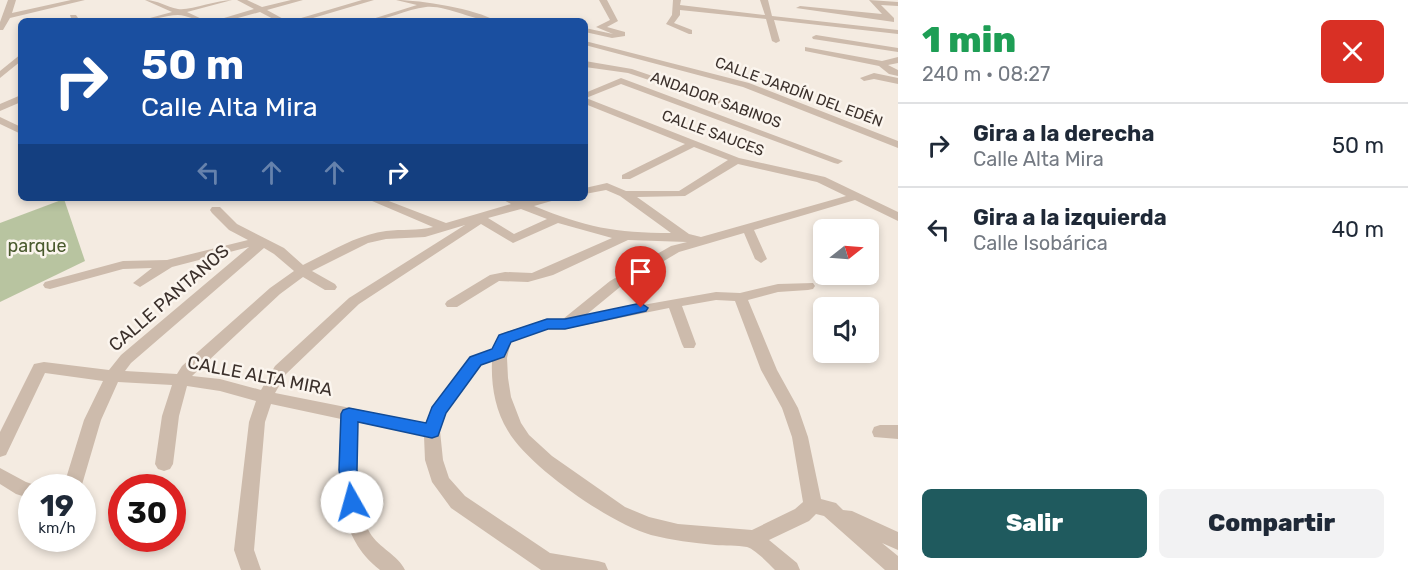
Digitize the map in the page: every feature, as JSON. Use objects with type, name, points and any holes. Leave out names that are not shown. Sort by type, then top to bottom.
[{"type":"street","points":[[0,28],[12,0]]},
{"type":"street","points":[[7,16],[81,0]]},
{"type":"street","points":[[149,0],[195,18]]},
{"type":"street","points":[[156,18],[228,0]]},
{"type":"street","points":[[241,0],[277,18]]},
{"type":"street","points":[[228,18],[299,0]]},
{"type":"street","points":[[306,18],[370,0]]},
{"type":"street","points":[[399,0],[480,18]]},
{"type":"street","points":[[381,18],[448,0]]},
{"type":"street","points":[[588,31],[612,36],[622,34],[600,26],[614,21],[603,0]]},
{"type":"street","points":[[764,0],[776,41]]},
{"type":"street","points":[[874,1],[898,4]]},
{"type":"street","points":[[874,1],[888,17],[898,24]]},
{"type":"street","points":[[698,38],[670,24],[676,15],[677,4],[724,9],[770,19],[898,32]]},
{"type":"street","points":[[800,8],[888,17]]},
{"type":"street","points":[[724,9],[724,22]]},
{"type":"street","points":[[458,18],[468,15]]},
{"type":"street","points":[[816,37],[898,50]]},
{"type":"street","name":"CALLE JARDÍN DEL EDÉN","points":[[588,44],[746,85],[897,144]]},
{"type":"street","points":[[588,60],[607,48]]},
{"type":"street","points":[[808,49],[882,64],[898,60]]},
{"type":"street","points":[[0,75],[18,60]]},
{"type":"street","name":"ANDADOR SABINOS","points":[[588,63],[629,70],[747,110]]},
{"type":"street","points":[[882,64],[892,72],[898,73]]},
{"type":"street","points":[[864,78],[874,76],[898,81]]},
{"type":"street","name":"ANDADOR SABINOS","points":[[588,98],[621,81],[838,161]]},
{"type":"street","points":[[0,93],[18,100]]},
{"type":"street","points":[[0,108],[18,100]]},
{"type":"street","name":"CALLE SAUCES","points":[[588,100],[736,160],[821,179],[898,216]]},
{"type":"street","points":[[0,120],[18,129]]},
{"type":"street","points":[[626,177],[694,143]]},
{"type":"street","points":[[624,194],[681,194],[736,160]]},
{"type":"street","points":[[588,190],[607,186],[624,194],[682,235],[700,241]]},
{"type":"street","points":[[565,324],[615,284],[675,249],[857,196]]},
{"type":"street","points":[[379,201],[445,227]]},
{"type":"street","points":[[514,201],[594,230],[626,237],[682,235]]},
{"type":"street","points":[[164,464],[169,421],[181,380],[187,370],[275,291],[302,271],[364,240],[386,235],[425,233],[480,220],[521,204],[536,201]]},
{"type":"street","points":[[216,210],[233,227],[279,251],[302,271],[330,287]]},
{"type":"street","points":[[480,220],[513,239],[560,218]]},
{"type":"street","points":[[251,570],[244,550],[256,422],[265,397],[280,370],[354,301],[480,220]]},
{"type":"street","points":[[748,229],[761,259]]},
{"type":"street","points":[[452,304],[496,277],[512,276],[525,280],[626,237]]},
{"type":"street","points":[[50,285],[123,265],[166,264],[261,242]]},
{"type":"street","name":"CALLE PANTANOS","points":[[76,474],[93,420],[111,376],[126,359],[261,242]]},
{"type":"street","points":[[140,283],[166,264]]},
{"type":"street","points":[[808,286],[778,288],[740,297],[716,296],[565,324],[547,324],[505,338],[498,353],[501,400],[512,426],[526,446],[603,504],[634,520],[668,531],[753,539],[821,507],[898,541]]},
{"type":"street","points":[[740,297],[769,370],[790,408],[821,507],[898,569]]},
{"type":"street","points":[[674,303],[689,344]]},
{"type":"street","points":[[498,353],[475,361],[438,411],[432,431],[434,460],[441,482],[458,502],[552,566],[598,570]]},
{"type":"street","name":"CALLE ALTA MIRA","points":[[0,450],[39,368],[44,367],[111,376],[220,385],[265,397],[432,431]]},
{"type":"street","points":[[349,414],[348,470],[354,519],[368,548],[395,570]]},
{"type":"street","points":[[880,432],[898,432]]},
{"type":"street","points":[[0,475],[18,486]]},
{"type":"street","points":[[753,539],[790,570]]},
{"type":"green space","name":"parque","points":[[59,201],[65,201],[85,261],[0,302],[0,223]]},
{"type":"route","points":[[352,502],[348,470],[349,414],[432,431],[438,411],[475,361],[498,353],[505,338],[547,324],[565,324],[641,308]]}]
